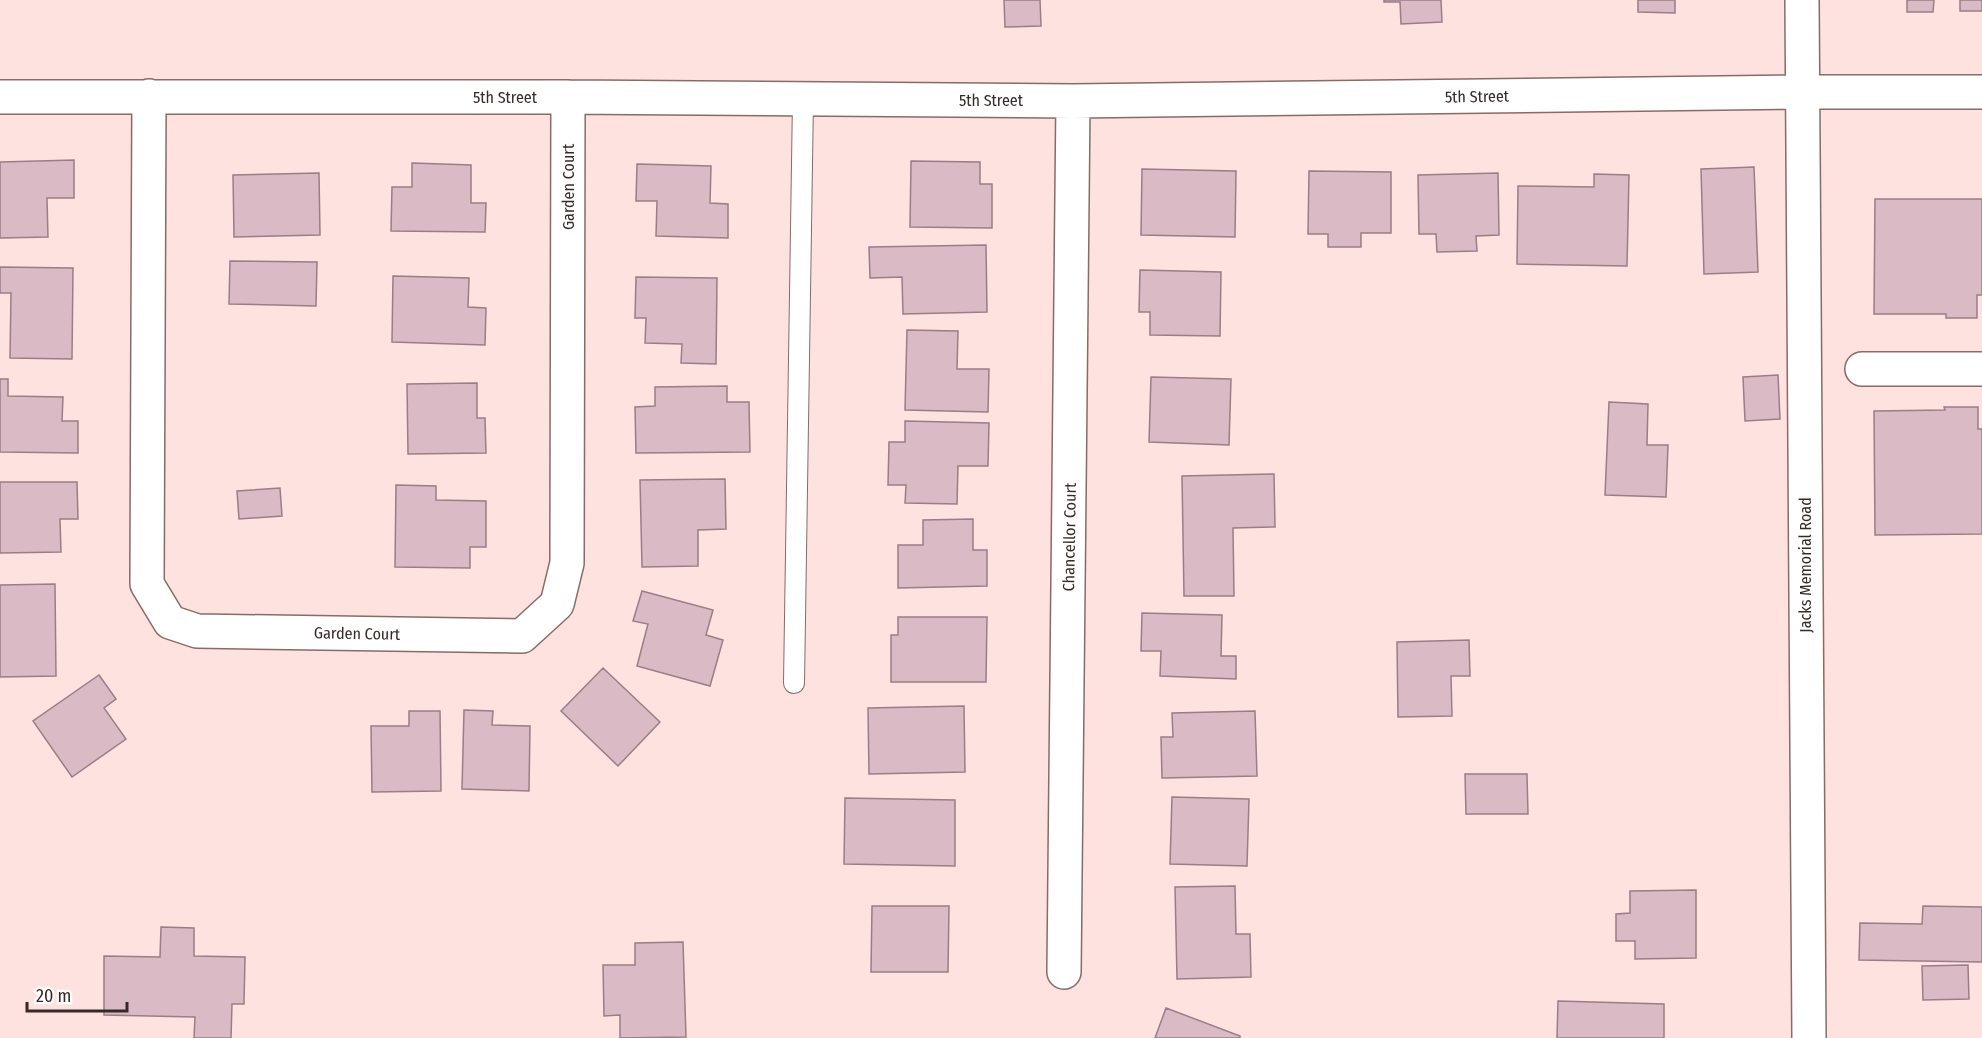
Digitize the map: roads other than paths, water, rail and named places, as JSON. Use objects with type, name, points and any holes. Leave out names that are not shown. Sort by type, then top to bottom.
[{"type":"street","name":"Jacks Memorial Road","points":[[1802,0],[1809,1038]]},
{"type":"street","name":"5th Street","points":[[0,97],[568,97],[1074,101],[1982,92]]},
{"type":"street","name":"Garden Court","points":[[149,96],[147,584],[170,622],[197,631],[522,636],[557,604],[567,563],[568,97]]},
{"type":"street","name":"Chancellor Court","points":[[1064,972],[1074,101]]},
{"type":"street","points":[[1862,369],[1982,369]]},
{"type":"lane","points":[[794,683],[803,99]]}]
